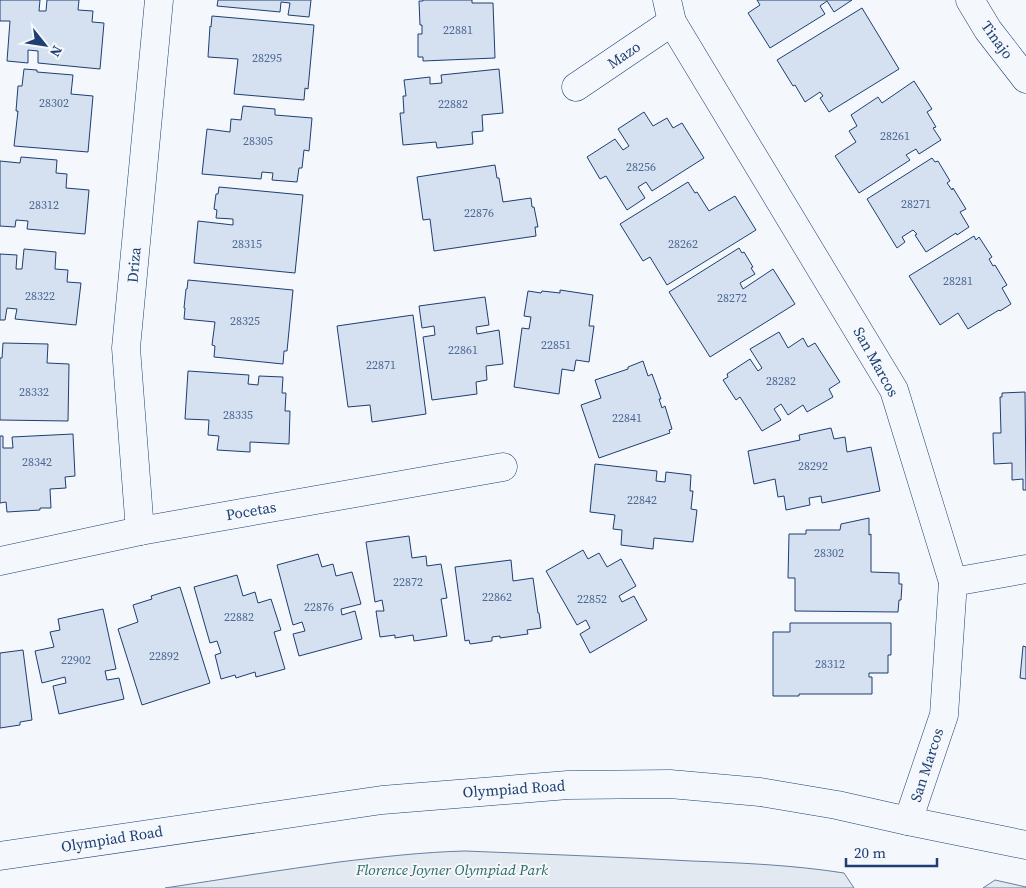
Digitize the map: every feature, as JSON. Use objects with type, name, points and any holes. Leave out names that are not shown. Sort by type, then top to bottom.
[{"type":"street","name":"Driza","points":[[140,531],[126,348],[159,0]]},
{"type":"street","name":"Tinajo","points":[[970,0],[988,30],[1026,78]]},
{"type":"street","name":"Mazo","points":[[576,88],[669,11]]},
{"type":"street","name":"San Marcos","points":[[669,11],[894,390],[953,582],[944,715],[908,821]]},
{"type":"street","name":"Pocetas","points":[[0,561],[140,531],[503,467]]},
{"type":"street","points":[[953,582],[1026,569]]},
{"type":"street","name":"Olympiad Road","points":[[0,856],[382,800],[568,785],[670,784],[760,792],[837,805],[1026,845]]},
{"type":"green space","name":"Florence Joyner Olympiad Park","points":[[465,851],[787,866],[844,873],[854,888],[165,888],[339,862]]},
{"type":"green space","points":[[995,880],[1026,887],[1026,888],[983,888]]},
{"type":"building","points":[[0,0],[40,0],[39,11],[46,11],[47,0],[79,0],[78,10],[93,11],[92,22],[104,23],[100,69],[38,63],[38,51],[28,50],[28,63],[7,61],[10,21],[0,21]]},
{"type":"building","points":[[218,0],[311,0],[309,17],[288,15],[290,3],[281,2],[280,12],[217,6]]},
{"type":"building","points":[[472,0],[472,3],[493,3],[495,58],[423,61],[423,57],[418,57],[418,34],[422,34],[419,1]]},
{"type":"building","points":[[757,0],[852,0],[834,12],[827,1],[820,6],[825,14],[770,48],[748,13],[760,5]]},
{"type":"building","points":[[862,8],[899,69],[829,112],[820,98],[823,96],[820,92],[805,102],[777,60]]},
{"type":"building","points":[[212,16],[314,25],[308,89],[305,88],[304,100],[234,94],[238,59],[208,57]]},
{"type":"building","points":[[24,69],[73,75],[71,94],[93,96],[88,152],[14,146],[18,111],[16,111],[18,86],[22,86]]},
{"type":"building","points":[[499,69],[503,113],[482,115],[483,131],[472,132],[473,144],[437,148],[436,142],[403,145],[400,113],[404,113],[403,96],[406,96],[404,80],[430,77],[430,84],[442,83],[441,75]]},
{"type":"building","points":[[914,81],[932,109],[927,112],[936,127],[933,128],[941,140],[919,154],[916,149],[906,155],[910,160],[859,193],[835,156],[856,142],[849,131],[857,126],[851,115],[878,97],[882,103]]},
{"type":"building","points":[[243,106],[275,109],[275,115],[312,118],[309,151],[304,150],[302,168],[299,168],[297,182],[272,180],[273,173],[262,172],[261,179],[202,174],[207,129],[230,132],[231,119],[241,120]]},
{"type":"building","points":[[644,112],[653,126],[667,118],[673,128],[682,123],[704,158],[652,191],[646,182],[638,187],[645,198],[627,210],[606,176],[600,179],[587,157],[615,139],[623,150],[629,146],[618,129]]},
{"type":"building","points":[[21,157],[57,160],[56,173],[67,174],[66,188],[89,190],[85,234],[27,229],[28,221],[16,220],[15,227],[0,226],[0,161],[20,163]]},
{"type":"building","points":[[932,158],[935,162],[938,161],[950,181],[947,183],[952,190],[953,188],[966,209],[960,212],[969,227],[926,252],[913,230],[902,237],[905,242],[897,248],[867,199]]},
{"type":"building","points":[[495,165],[503,202],[531,198],[538,227],[535,227],[536,236],[434,251],[430,219],[423,220],[417,177]]},
{"type":"building","points":[[688,182],[709,211],[735,196],[756,230],[667,285],[650,257],[643,261],[620,224]]},
{"type":"building","points":[[219,187],[303,195],[295,273],[194,263],[198,221],[233,225],[233,219],[216,218],[217,210],[214,209]]},
{"type":"building","points":[[974,236],[976,240],[979,237],[992,257],[989,259],[993,266],[995,265],[1007,285],[1002,288],[1011,304],[968,329],[958,313],[940,325],[909,276]]},
{"type":"building","points":[[739,248],[742,253],[744,252],[755,274],[740,283],[743,289],[773,269],[795,304],[710,357],[669,292]]},
{"type":"building","points":[[24,249],[56,252],[55,269],[68,270],[67,282],[81,283],[76,325],[15,319],[17,309],[7,308],[5,320],[0,320],[0,254],[17,255],[16,269],[22,269]]},
{"type":"building","points":[[188,280],[293,290],[287,351],[284,351],[283,364],[214,357],[215,346],[212,345],[215,322],[184,319]]},
{"type":"building","points":[[560,290],[593,295],[589,326],[594,326],[589,362],[576,360],[574,371],[562,369],[559,394],[514,387],[522,328],[529,329],[531,317],[524,316],[528,291],[560,293]]},
{"type":"building","points":[[485,297],[489,325],[476,327],[477,334],[499,330],[503,364],[486,366],[487,380],[476,382],[477,394],[432,400],[423,337],[435,335],[434,326],[422,328],[419,306]]},
{"type":"building","points":[[413,315],[426,414],[372,422],[370,405],[348,407],[337,326]]},
{"type":"building","points":[[779,332],[788,348],[803,338],[808,347],[815,343],[840,382],[829,389],[833,397],[807,412],[803,405],[788,415],[781,404],[774,409],[781,420],[762,431],[740,397],[736,400],[723,380],[728,377],[727,374],[750,359],[758,371],[762,368],[750,349]]},
{"type":"building","points":[[3,343],[48,344],[47,363],[69,364],[68,421],[0,420],[0,358],[2,358]]},
{"type":"building","points":[[643,361],[648,376],[652,374],[661,399],[659,399],[662,408],[665,406],[672,429],[669,430],[670,433],[599,458],[581,405],[601,398],[595,380],[628,369],[628,367]]},
{"type":"building","points":[[188,371],[249,375],[248,384],[258,385],[259,376],[283,377],[282,393],[286,393],[285,411],[290,411],[289,444],[250,442],[250,452],[217,450],[219,436],[208,435],[209,420],[185,419]]},
{"type":"building","points":[[1025,392],[1026,490],[1023,490],[1023,479],[1012,480],[1012,463],[994,464],[993,433],[1001,433],[1000,397],[1002,397],[1002,393]]},
{"type":"building","points":[[831,428],[834,439],[845,437],[847,452],[871,447],[880,491],[822,503],[821,496],[809,498],[810,505],[786,510],[784,496],[778,497],[775,479],[754,484],[748,451],[800,440],[799,435]]},
{"type":"building","points":[[73,434],[75,476],[65,477],[66,488],[50,489],[51,508],[7,512],[6,502],[0,503],[0,436],[3,436],[3,448],[13,448],[12,437]]},
{"type":"building","points":[[595,464],[657,471],[656,481],[665,482],[666,472],[691,475],[690,491],[693,491],[691,509],[697,510],[693,542],[654,538],[653,549],[621,545],[622,530],[613,529],[615,515],[590,512]]},
{"type":"building","points":[[869,518],[871,572],[899,573],[899,584],[902,584],[898,612],[795,611],[795,578],[788,578],[789,534],[806,534],[806,530],[840,530],[841,524]]},
{"type":"building","points":[[409,536],[412,558],[426,556],[427,566],[441,564],[447,598],[441,599],[447,636],[414,641],[413,635],[395,638],[395,635],[380,637],[376,611],[384,611],[382,600],[375,602],[366,542]]},
{"type":"building","points":[[583,550],[588,559],[599,553],[607,567],[621,559],[636,586],[619,596],[622,602],[634,596],[647,620],[590,653],[580,634],[590,628],[586,620],[577,625],[546,571]]},
{"type":"building","points":[[318,554],[322,567],[333,564],[336,576],[352,572],[361,604],[341,609],[342,615],[355,611],[362,639],[299,656],[293,634],[305,631],[302,622],[293,625],[277,565]]},
{"type":"building","points":[[511,560],[513,581],[533,578],[541,628],[527,630],[528,634],[500,638],[500,636],[492,637],[492,641],[470,644],[469,640],[465,641],[455,567]]},
{"type":"building","points":[[237,575],[243,596],[255,592],[258,603],[271,599],[281,630],[274,632],[285,669],[256,677],[255,672],[236,678],[235,675],[221,679],[215,655],[221,653],[217,641],[210,643],[194,587]]},
{"type":"building","points":[[180,587],[210,683],[142,705],[118,629],[138,622],[133,605],[152,599],[151,596]]},
{"type":"building","points":[[103,609],[116,669],[105,671],[107,680],[119,678],[124,699],[59,714],[53,686],[66,683],[65,677],[42,683],[35,651],[54,647],[50,632],[60,630],[58,619]]},
{"type":"building","points":[[790,623],[891,623],[891,655],[888,655],[888,673],[869,673],[869,677],[872,677],[872,694],[773,696],[773,632],[790,632]]},
{"type":"building","points":[[1023,646],[1026,647],[1026,679],[1020,678]]},
{"type":"building","points":[[23,650],[32,720],[20,722],[20,725],[0,728],[0,653]]}]
